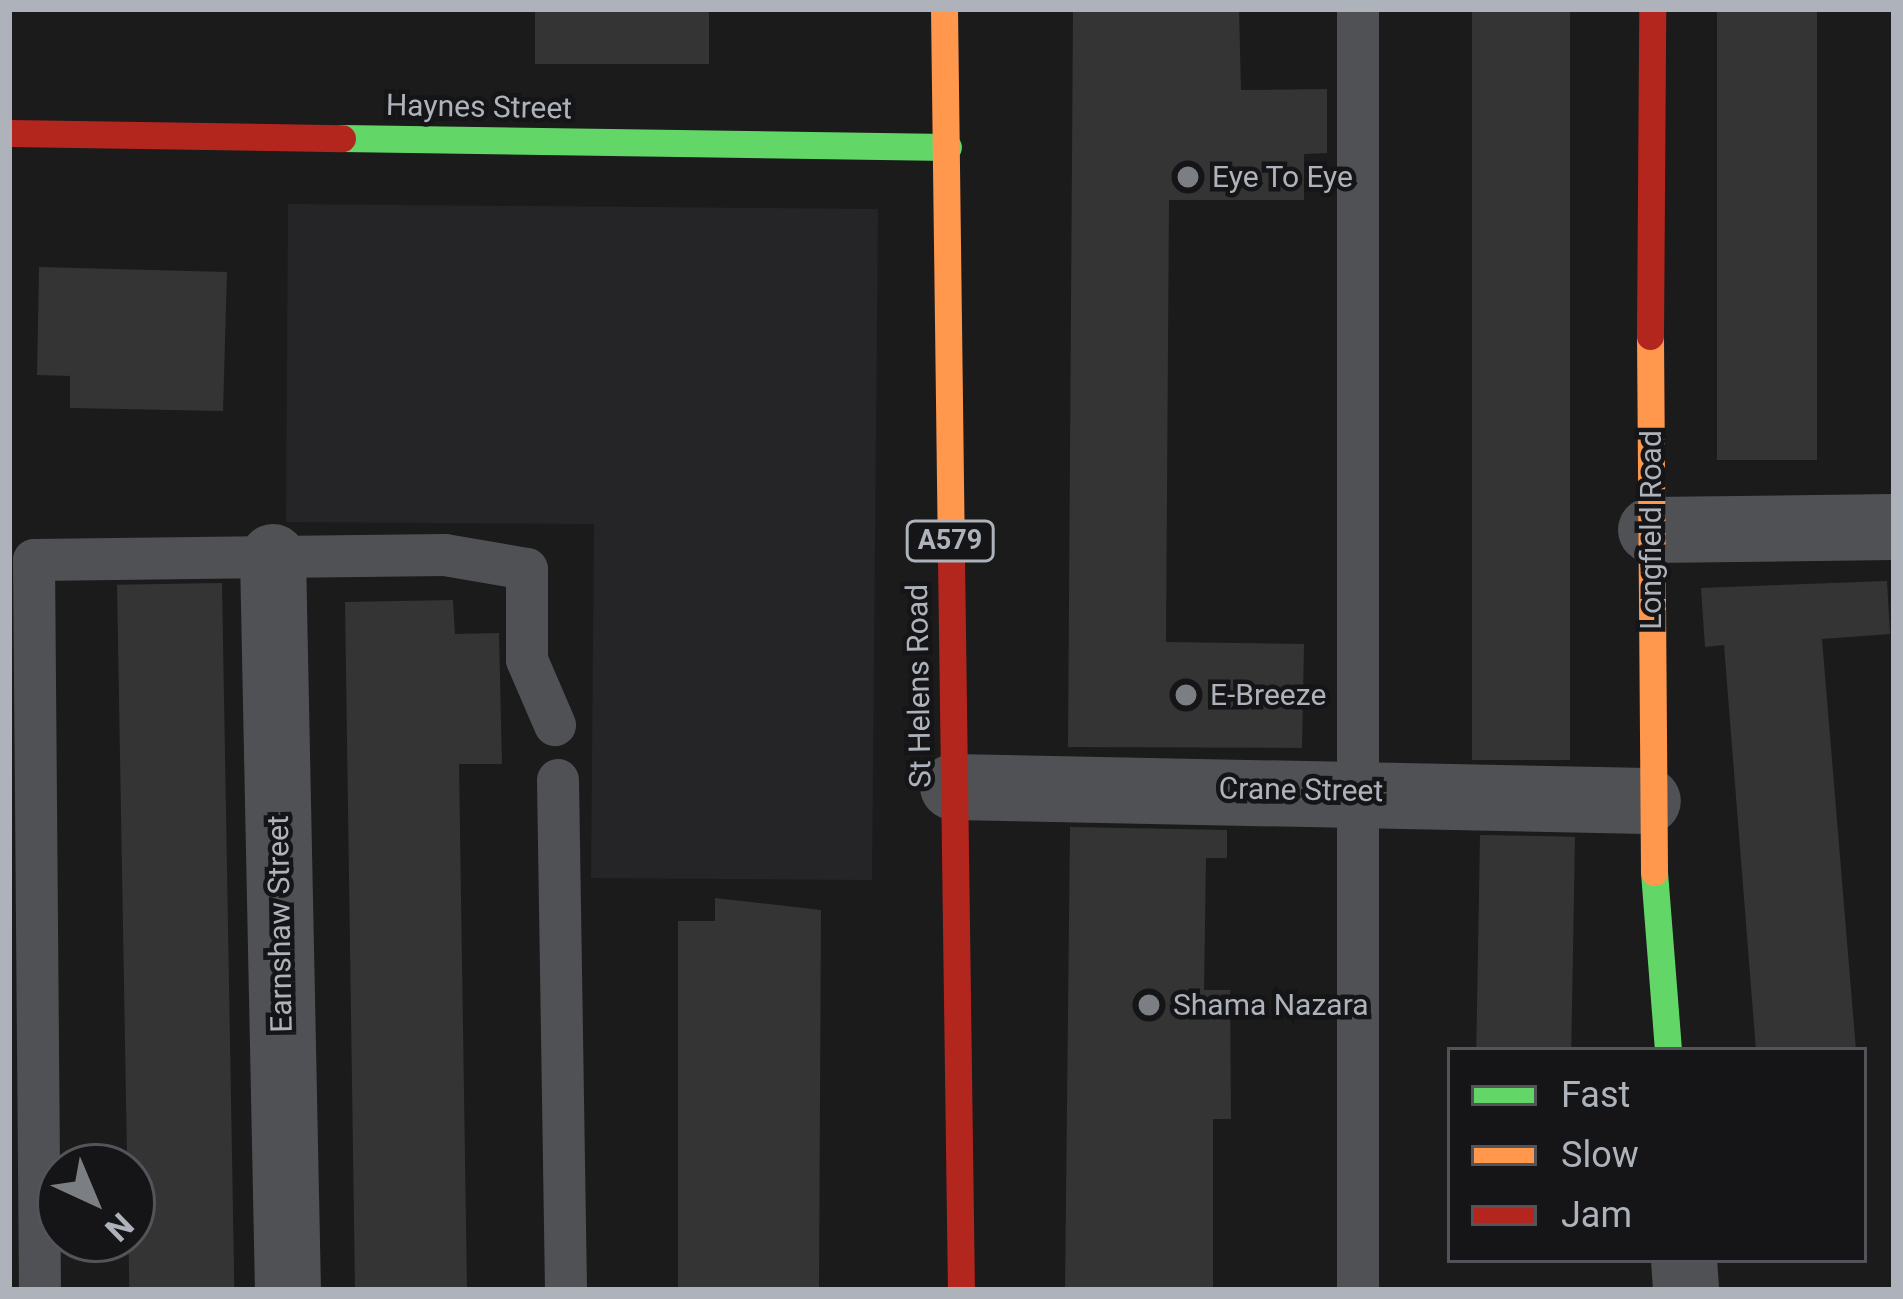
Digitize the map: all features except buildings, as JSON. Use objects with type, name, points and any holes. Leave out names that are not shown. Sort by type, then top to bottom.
[{"type":"street","name":"St Helens Road","points":[[944,9],[961,1290]]},
{"type":"street","name":"Longfield Road","points":[[1652,9],[1648,801],[1668,1047]]},
{"type":"street","name":"Haynes Street","points":[[9,133],[948,147]]},
{"type":"street","points":[[1651,530],[1894,527]]},
{"type":"street","name":"Earnshaw Street","points":[[273,557],[288,1290]]},
{"type":"street","name":"Crane Street","points":[[953,787],[1362,790],[1648,801]]},
{"type":"lane","points":[[1358,9],[1362,790],[1358,1290]]},
{"type":"lane","points":[[40,1290],[34,560],[445,555],[527,569],[526,660],[555,725]]},
{"type":"lane","points":[[558,780],[566,1290]]},
{"type":"shaded area","points":[[288,204],[878,209],[872,880],[591,878],[594,524],[286,522]]},
{"type":"traffic: fast","points":[[342,138],[948,147]]},
{"type":"traffic: fast","points":[[1654,872],[1668,1047]]},
{"type":"traffic: slow","points":[[944,9],[951,559]]},
{"type":"traffic: slow","points":[[1650,336],[1654,872]]},
{"type":"traffic: jam","points":[[1650,336],[1652,9]]},
{"type":"traffic: jam","points":[[9,133],[342,138]]},
{"type":"traffic: jam","points":[[951,559],[961,1290]]},
{"type":"place","name":"Eye To Eye","points":[[1188,177]]},
{"type":"place","name":"E-Breeze","points":[[1186,695]]},
{"type":"place","name":"Shama Nazara","points":[[1149,1005]]}]
